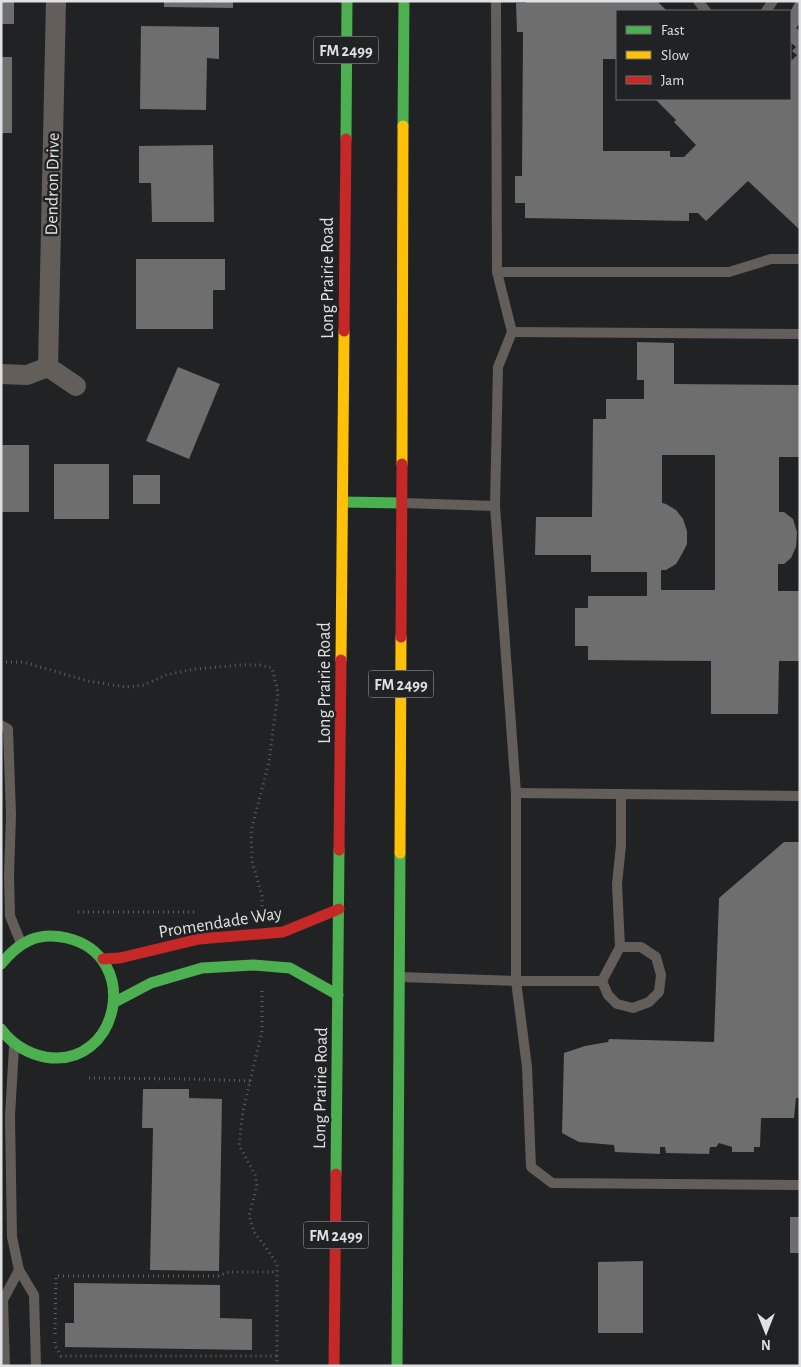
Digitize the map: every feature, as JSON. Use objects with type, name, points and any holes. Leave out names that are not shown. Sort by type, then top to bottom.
[{"type":"main road","name":"Long Prairie Road","points":[[334,1366],[347,1]]},
{"type":"main road","name":"FM 2499","points":[[397,1366],[404,1]]},
{"type":"main road","points":[[343,502],[402,503]]},
{"type":"main road","name":"Promendade Way","points":[[103,959],[120,958],[199,939],[283,932],[339,909]]},
{"type":"main road","points":[[1,964],[21,944],[38,937],[56,935],[73,938],[90,946],[103,959],[110,972],[114,986],[115,1002],[111,1018],[104,1033],[92,1045],[78,1053],[62,1058],[28,1053],[14,1044],[1,1029]]},
{"type":"main road","points":[[115,1002],[151,983],[202,968],[253,965],[290,968],[338,995]]},
{"type":"street","name":"Dendron Drive","points":[[48,367],[56,1]]},
{"type":"street","points":[[1,374],[27,375],[48,367],[76,386]]},
{"type":"lane","points":[[496,1],[497,272],[512,332],[498,367],[495,506],[516,793],[516,981],[527,1067],[530,1167],[552,1183],[800,1185]]},
{"type":"lane","points":[[497,272],[728,272],[772,258],[800,259]]},
{"type":"lane","points":[[512,332],[800,334]]},
{"type":"lane","points":[[402,503],[495,506]]},
{"type":"lane","points":[[1,725],[8,729],[6,815],[10,916],[21,944]]},
{"type":"lane","points":[[516,793],[800,796]]},
{"type":"lane","points":[[602,981],[620,947],[617,884],[620,845],[620,794]]},
{"type":"lane","points":[[602,981],[608,994],[617,1004],[633,1008],[649,1002],[659,992],[661,975],[656,957],[641,947],[620,947]]},
{"type":"lane","points":[[399,977],[516,981],[602,981]]},
{"type":"lane","points":[[14,1044],[10,1116],[12,1237],[19,1270],[34,1295],[36,1366]]},
{"type":"lane","points":[[5,1366],[3,1300],[19,1270]]},
{"type":"path","points":[[1,662],[23,662],[88,681],[126,687],[144,685],[166,675],[195,669],[241,664],[260,664],[272,668],[278,692],[269,762],[251,831],[252,861],[262,896],[262,912]]},
{"type":"path","points":[[69,912],[195,912]]},
{"type":"path","points":[[262,987],[262,1031],[243,1111],[240,1145],[255,1175],[257,1186],[249,1216],[254,1232],[276,1264],[276,1366]]},
{"type":"path","points":[[87,1078],[250,1081]]},
{"type":"path","points":[[276,1272],[229,1272],[218,1276],[56,1276],[55,1345],[61,1356],[276,1356]]},
{"type":"building","points":[[1,1],[14,1],[14,24],[1,24]]},
{"type":"building","points":[[164,1],[233,1],[233,8],[164,7]]},
{"type":"building","points":[[526,1],[657,1],[666,10],[616,10],[616,59],[603,59],[603,151],[670,151],[670,157],[684,157],[696,145],[674,122],[676,120],[656,100],[791,100],[791,61],[797,55],[792,51],[796,47],[791,43],[791,10],[796,1],[800,1],[800,23],[796,28],[800,31],[800,230],[748,181],[706,221],[698,213],[689,213],[689,221],[525,218],[525,203],[515,203],[515,176],[522,176],[523,32],[517,32],[516,3],[526,3]]},
{"type":"building","points":[[141,26],[219,27],[219,59],[207,58],[206,110],[140,109]]},
{"type":"building","points":[[1,57],[12,57],[12,133],[1,133]]},
{"type":"building","points":[[213,145],[214,222],[152,222],[151,183],[139,183],[139,146]]},
{"type":"building","points":[[136,259],[225,259],[225,290],[213,290],[213,329],[136,329]]},
{"type":"building","points":[[637,342],[674,343],[674,384],[800,385],[800,457],[779,457],[779,512],[784,512],[793,519],[797,532],[796,547],[791,558],[784,564],[778,564],[778,591],[800,591],[800,661],[779,661],[778,714],[711,714],[711,661],[588,660],[588,646],[575,646],[575,608],[588,608],[588,596],[647,596],[647,572],[591,572],[591,555],[535,555],[536,517],[592,517],[593,419],[606,419],[606,399],[644,399],[644,380],[637,380]],"holes":[[[662,455],[715,455],[715,590],[661,590],[661,570],[666,570],[676,564],[687,544],[687,531],[683,519],[676,510],[662,503]]]},
{"type":"building","points":[[178,367],[220,384],[189,459],[146,441]]},
{"type":"building","points":[[1,445],[29,445],[29,512],[1,512]]},
{"type":"building","points":[[54,464],[109,464],[109,519],[54,519]]},
{"type":"building","points":[[133,475],[160,475],[160,504],[133,504]]},
{"type":"building","points":[[784,842],[800,842],[800,1098],[796,1098],[794,1118],[761,1118],[760,1147],[754,1147],[754,1152],[732,1152],[732,1147],[719,1143],[716,1147],[710,1147],[709,1154],[666,1153],[665,1147],[660,1147],[660,1154],[615,1152],[614,1145],[579,1142],[562,1133],[564,1053],[585,1046],[608,1042],[609,1039],[714,1042],[719,898]]},
{"type":"building","points":[[143,1089],[189,1089],[189,1098],[222,1099],[219,1271],[150,1270],[153,1128],[142,1128]]},
{"type":"building","points":[[790,1217],[800,1217],[800,1253],[790,1253]]},
{"type":"building","points":[[643,1261],[643,1333],[598,1333],[598,1262]]},
{"type":"building","points":[[74,1283],[220,1285],[220,1318],[252,1319],[252,1350],[65,1347],[65,1323],[74,1323]]},
{"type":"traffic: fast","points":[[346,139],[347,1]]},
{"type":"traffic: fast","points":[[403,126],[404,1]]},
{"type":"traffic: fast","points":[[343,502],[401,503]]},
{"type":"traffic: fast","points":[[336,1174],[339,850]]},
{"type":"traffic: fast","points":[[397,1366],[400,853]]},
{"type":"traffic: fast","points":[[1,964],[22,944],[30,940],[47,936],[67,938],[91,949],[106,966],[113,987],[112,1009],[105,1030],[90,1046],[70,1056],[45,1057],[32,1053],[15,1043],[1,1029]]},
{"type":"traffic: fast","points":[[115,1002],[151,983],[202,968],[253,965],[290,968],[338,995]]},
{"type":"traffic: slow","points":[[402,464],[403,126]]},
{"type":"traffic: slow","points":[[341,660],[344,331]]},
{"type":"traffic: slow","points":[[400,853],[401,637]]},
{"type":"traffic: jam","points":[[344,331],[346,139]]},
{"type":"traffic: jam","points":[[401,637],[402,464]]},
{"type":"traffic: jam","points":[[339,850],[341,660]]},
{"type":"traffic: jam","points":[[103,959],[120,958],[199,939],[283,932],[339,909]]},
{"type":"traffic: jam","points":[[334,1366],[336,1174]]}]
